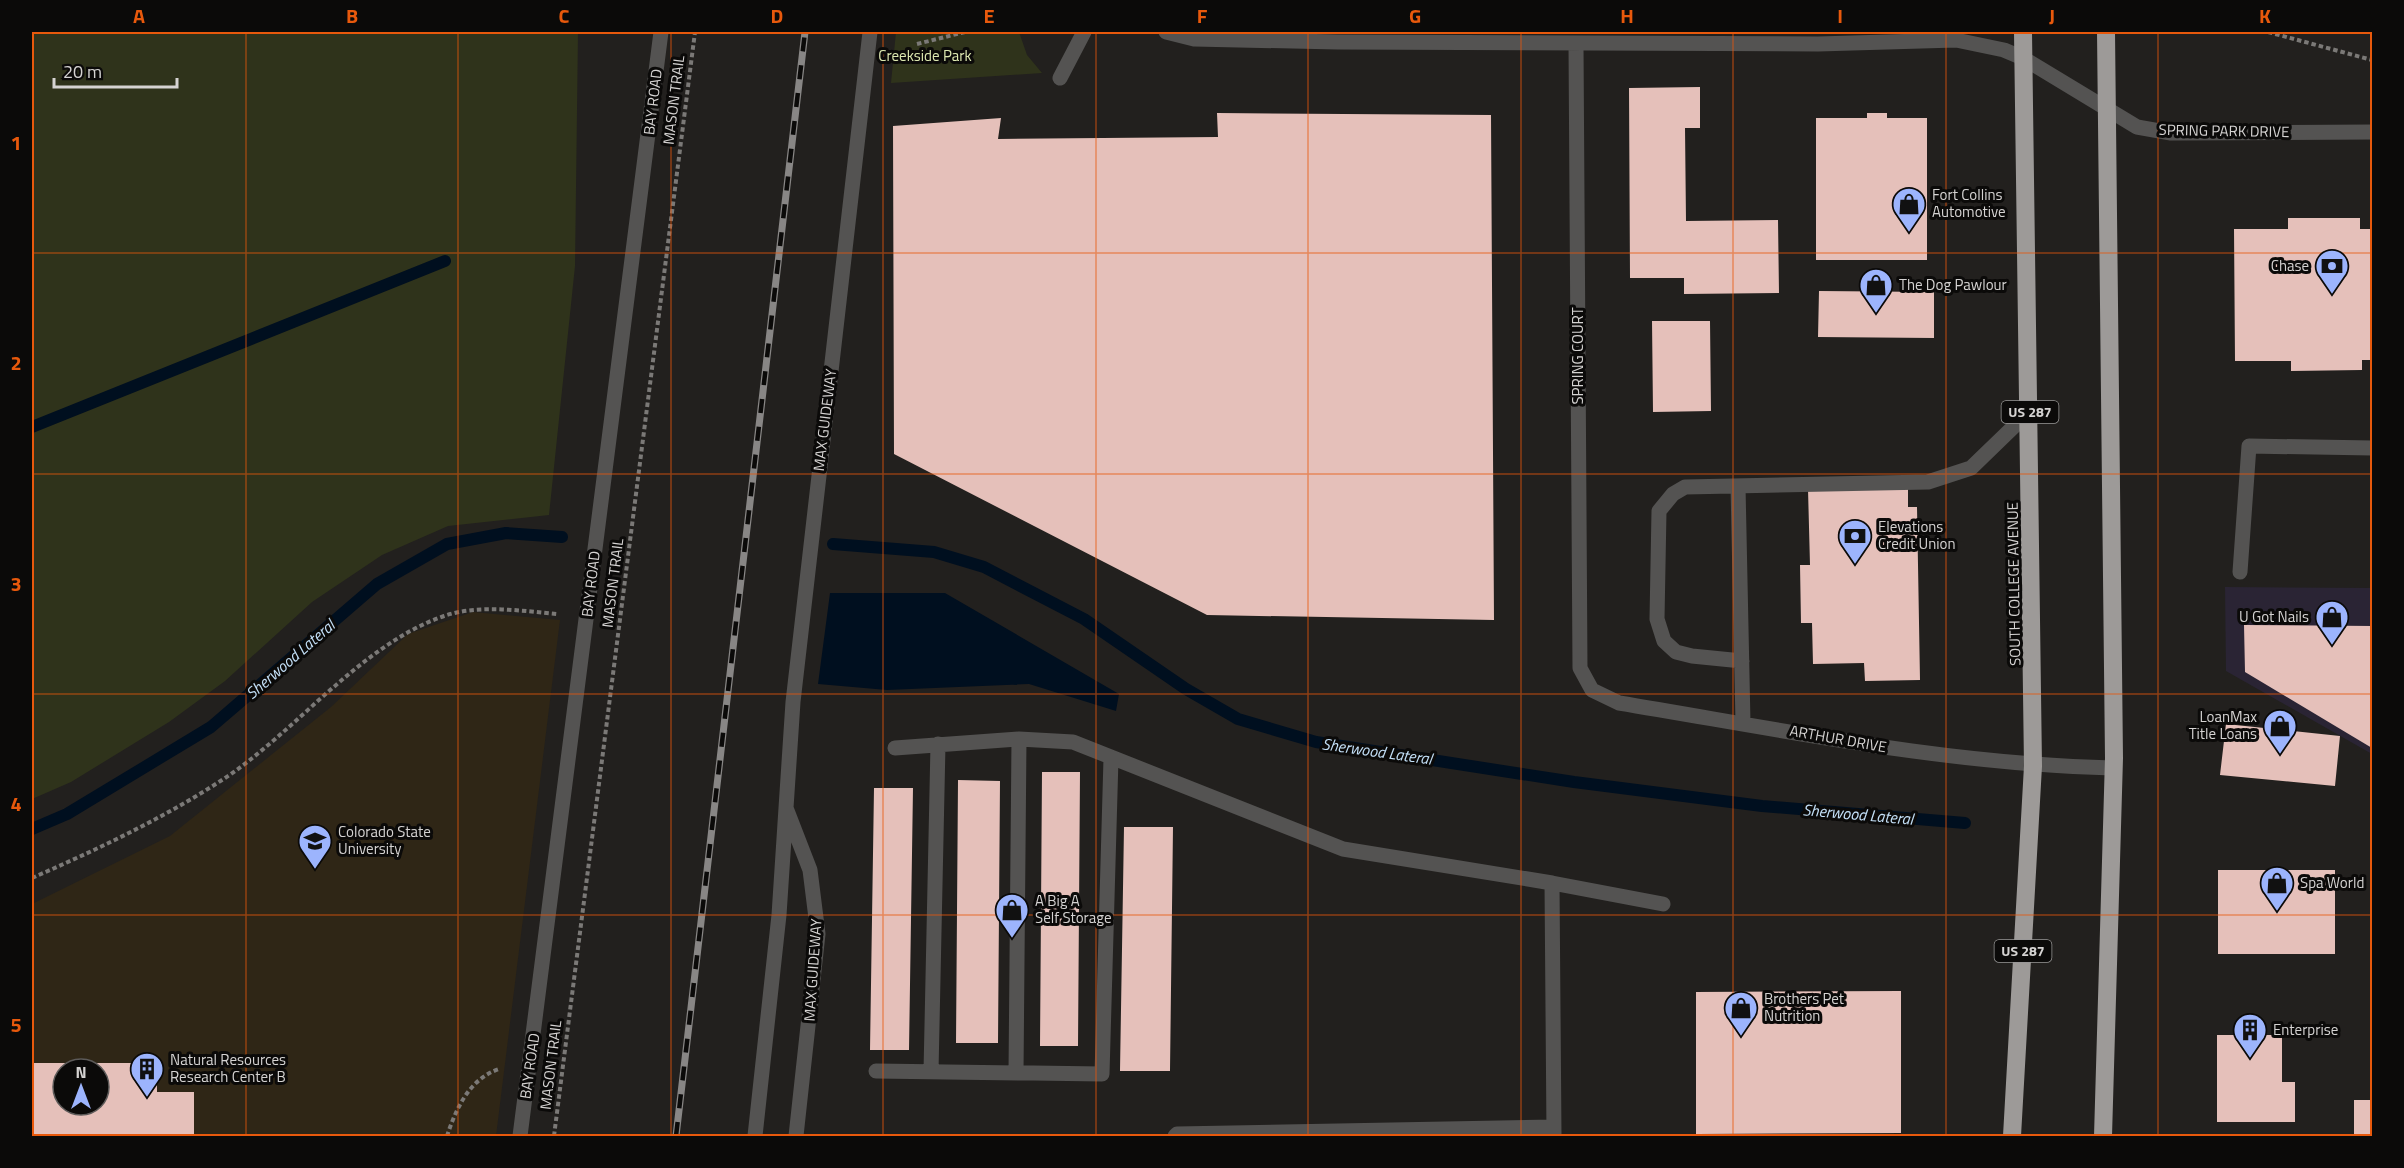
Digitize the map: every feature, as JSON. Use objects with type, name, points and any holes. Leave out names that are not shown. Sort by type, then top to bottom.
[{"type":"highway","name":"SOUTH COLLEGE AVENUE","points":[[2012,1137],[2033,766],[2030,411],[2023,32]]},
{"type":"highway","points":[[2103,1137],[2112,768],[2106,32]]},
{"type":"street","name":"BAY ROAD","points":[[520,1137],[661,32]]},
{"type":"street","name":"MAX GUIDEWAY","points":[[755,1137],[779,915],[793,702],[870,32]]},
{"type":"street","points":[[1060,78],[1084,32]]},
{"type":"street","name":"SPRING PARK DRIVE","points":[[1166,32],[1194,39],[1576,44],[1818,44],[1956,40],[2004,50],[2023,58],[2137,127],[2171,133],[2373,132]]},
{"type":"street","name":"SPRING COURT","points":[[1576,44],[1580,668]]},
{"type":"street","points":[[1742,661],[1676,652],[1664,641],[1657,619],[1659,511],[1673,495],[1685,487],[1928,482],[1971,468],[2030,411]]},
{"type":"street","points":[[2240,572],[2249,446],[2373,448]]},
{"type":"street","points":[[1738,486],[1743,723]]},
{"type":"street","name":"ARTHUR DRIVE","points":[[1580,668],[1592,690],[1619,702],[1916,752],[2033,766],[2112,768]]},
{"type":"street","points":[[1016,1073],[1019,739]]},
{"type":"street","points":[[895,747],[1019,739],[1073,742],[1343,849],[1664,904]]},
{"type":"street","points":[[931,1072],[938,744]]},
{"type":"street","points":[[876,1071],[1102,1074],[1111,758]]},
{"type":"street","name":"MAX GUIDEWAY","points":[[786,808],[810,870],[818,934],[796,1137]]},
{"type":"street","points":[[1175,1137],[1177,1134],[1554,1132],[1552,883]]},
{"type":"path","name":"MASON TRAIL","points":[[554,1137],[695,32]]},
{"type":"path","points":[[916,44],[965,32]]},
{"type":"path","points":[[2268,32],[2373,60]]},
{"type":"path","points":[[32,878],[95,850],[223,780],[396,638],[446,615],[498,609],[587,616],[620,624]]},
{"type":"path","points":[[447,1137],[457,1107],[484,1074],[509,1066],[563,1071]]},
{"type":"shaded area","points":[[2225,587],[2372,588],[2372,754],[2226,671]]},
{"type":"shaded area","name":"Colorado State University","points":[[473,612],[560,620],[496,1136],[32,1136],[32,904],[170,836],[331,707],[408,634]]},
{"type":"green space","points":[[32,32],[578,32],[575,266],[549,515],[448,526],[382,555],[312,602],[225,681],[169,722],[71,782],[32,799]]},
{"type":"green space","name":"Creekside Park","points":[[896,32],[1019,32],[1027,55],[1042,73],[891,83]]},
{"type":"water","points":[[830,593],[945,593],[1119,694],[1116,711],[1029,684],[887,690],[818,684]]},
{"type":"building","points":[[1700,87],[1700,128],[1685,128],[1686,221],[1778,220],[1779,293],[1684,294],[1684,278],[1630,278],[1629,88]]},
{"type":"building","points":[[1217,113],[1491,115],[1494,620],[1207,615],[894,454],[893,126],[1001,118],[998,139],[1218,137]]},
{"type":"building","points":[[1867,113],[1887,113],[1887,118],[1927,118],[1927,260],[1816,260],[1816,118],[1867,118]]},
{"type":"building","points":[[2288,218],[2360,218],[2360,229],[2372,229],[2372,360],[2362,360],[2362,370],[2291,371],[2291,361],[2235,361],[2234,229],[2288,229]]},
{"type":"building","name":"The Dog Pawlour","points":[[1819,291],[1934,292],[1934,338],[1818,337]]},
{"type":"building","points":[[1652,321],[1710,321],[1711,411],[1653,412]]},
{"type":"building","points":[[1908,487],[1908,507],[1917,507],[1920,680],[1865,681],[1864,663],[1813,664],[1812,623],[1801,623],[1800,565],[1810,565],[1808,489]]},
{"type":"building","points":[[2244,625],[2372,626],[2372,748],[2245,672]]},
{"type":"building","name":"LoanMax Title Loans","points":[[2226,724],[2340,736],[2335,786],[2220,775]]},
{"type":"building","points":[[1042,772],[1080,772],[1078,1046],[1040,1046]]},
{"type":"building","points":[[958,780],[1000,781],[998,1043],[956,1043]]},
{"type":"building","points":[[874,788],[913,788],[909,1050],[870,1050]]},
{"type":"building","points":[[1124,827],[1173,827],[1170,1071],[1120,1071]]},
{"type":"building","name":"Spa World","points":[[2218,870],[2335,870],[2335,954],[2218,954]]},
{"type":"building","points":[[1901,991],[1901,1133],[1696,1134],[1696,992]]},
{"type":"building","name":"Enterprise","points":[[2217,1035],[2282,1035],[2282,1082],[2295,1082],[2295,1122],[2217,1122]]},
{"type":"building","name":"Natural Resources Research Center B","points":[[32,1063],[51,1063],[51,1117],[111,1117],[111,1063],[157,1063],[157,1092],[194,1092],[194,1136],[32,1136]]},
{"type":"building","points":[[2354,1100],[2372,1100],[2372,1136],[2354,1136]]},
{"type":"waterway","points":[[32,427],[445,261]]},
{"type":"waterway","name":"Sherwood Lateral","points":[[32,829],[67,814],[211,727],[377,584],[447,544],[506,533],[562,537]]},
{"type":"waterway","name":"Sherwood Lateral","points":[[833,544],[934,552],[984,567],[1084,619],[1186,689],[1238,719],[1316,742],[1574,782],[1762,806],[1965,823]]},
{"type":"railway","points":[[676,1136],[805,32]]},
{"type":"place","name":"Fort Collins Automotive","points":[[1909,233]]},
{"type":"place","name":"Chase","points":[[2332,295]]},
{"type":"place","name":"The Dog Pawlour","points":[[1876,314]]},
{"type":"place","name":"Elevations Credit Union","points":[[1855,565]]},
{"type":"place","name":"U Got Nails","points":[[2332,646]]},
{"type":"place","name":"LoanMax Title Loans","points":[[2280,755]]},
{"type":"place","name":"Colorado State University","points":[[315,870]]},
{"type":"place","name":"Spa World","points":[[2277,912]]},
{"type":"place","name":"A Big A Self Storage","points":[[1012,939]]},
{"type":"place","name":"Brothers Pet Nutrition","points":[[1741,1037]]},
{"type":"place","name":"Enterprise","points":[[2250,1059]]},
{"type":"place","name":"Natural Resources Research Center B","points":[[147,1098]]}]
